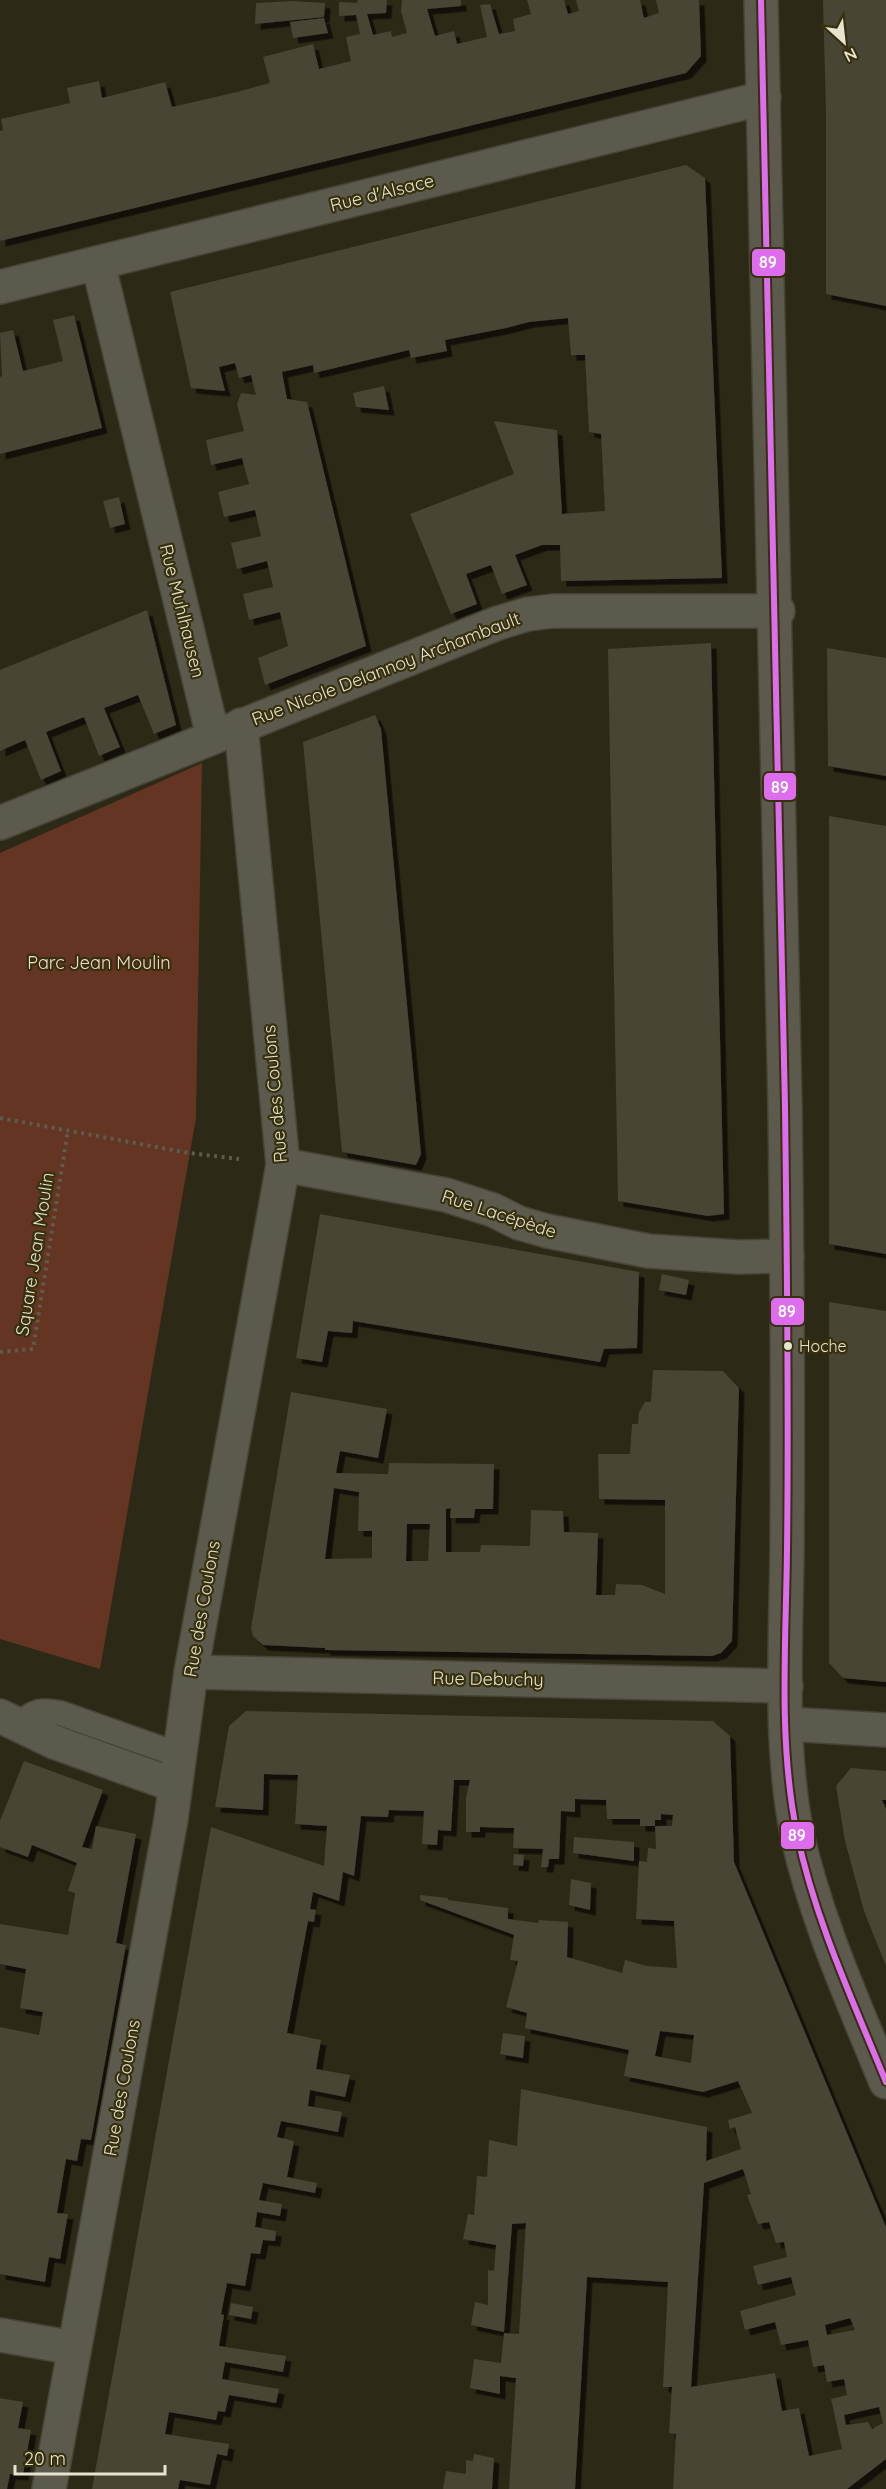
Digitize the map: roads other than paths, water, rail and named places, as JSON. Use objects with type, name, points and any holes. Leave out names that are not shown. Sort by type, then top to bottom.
[{"type":"street","points":[[761,0],[778,611],[787,1256],[787,1724],[793,1804],[806,1868],[839,1967],[886,2082]]},
{"type":"street","name":"Rue d'Alsace","points":[[0,287],[764,98]]},
{"type":"street","name":"Rue Muhlhausen","points":[[98,263],[227,730]]},
{"type":"street","name":"Rue Nicole Delannoy Archambault","points":[[227,730],[498,623],[528,614],[553,611],[778,611]]},
{"type":"street","points":[[0,823],[227,730]]},
{"type":"street","name":"Rue des Coulons","points":[[49,2489],[169,1830],[190,1672],[283,1165],[227,730]]},
{"type":"street","name":"Rue Lacépède","points":[[283,1165],[446,1195],[493,1210],[519,1223],[547,1231],[648,1251],[738,1257],[787,1256]]},
{"type":"street","name":"Rue Debuchy","points":[[190,1672],[786,1686]]},
{"type":"street","points":[[10,1721],[54,1742],[177,1770]]},
{"type":"street","points":[[787,1724],[886,1730]]},
{"type":"street","points":[[0,2335],[74,2348]]},
{"type":"place","name":"Hoche","points":[[788,1346]]},
{"type":"park label","name":"Parc Jean Moulin","points":[[99,963]]}]
